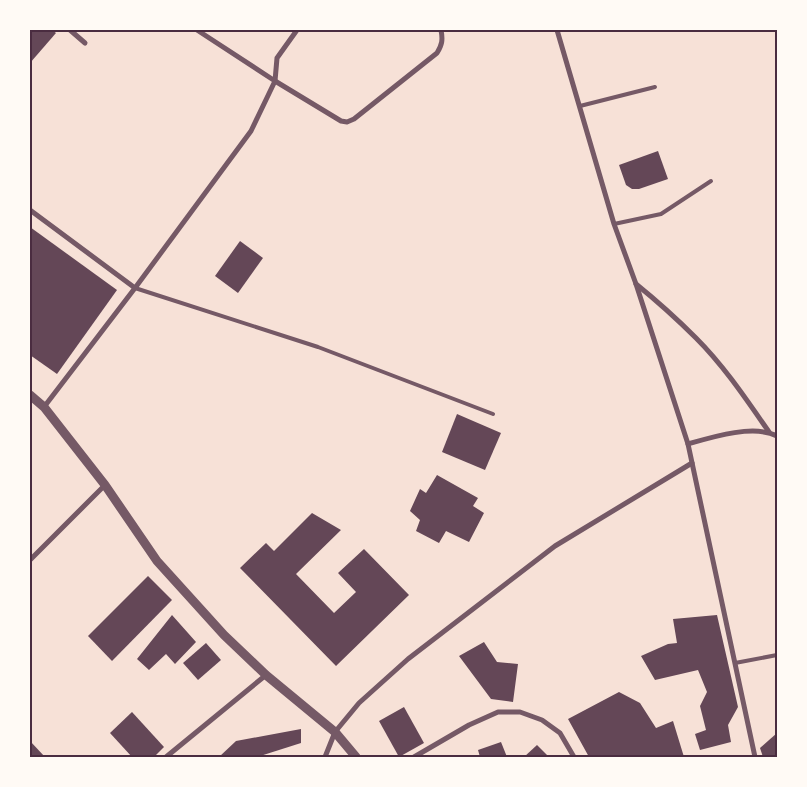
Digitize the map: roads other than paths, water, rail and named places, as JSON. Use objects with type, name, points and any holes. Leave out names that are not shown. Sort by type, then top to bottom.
[{"type":"street","points":[[70,30],[85,42]]},
{"type":"street","points":[[196,30],[275,81],[341,121],[347,122],[354,119],[437,53],[443,39],[441,30]]},
{"type":"street","points":[[44,408],[251,131],[275,81],[277,58],[297,30]]},
{"type":"street","points":[[557,30],[614,224],[636,284],[688,444],[755,757]]},
{"type":"street","points":[[30,210],[135,288]]},
{"type":"street","points":[[636,284],[670,312],[697,339],[742,393],[769,432]]},
{"type":"street","points":[[30,396],[44,408],[105,485],[156,561],[224,635],[266,675],[335,732],[356,757]]},
{"type":"street","points":[[688,444],[712,437],[743,432],[769,432],[777,436]]},
{"type":"street","points":[[325,757],[335,732],[359,703],[408,659],[555,546],[692,462]]},
{"type":"street","points":[[30,560],[105,485]]},
{"type":"street","points":[[166,757],[266,675]]},
{"type":"street","points":[[414,757],[468,725],[498,712],[520,712],[542,720],[560,733],[574,757]]},
{"type":"lane","points":[[580,106],[655,87]]},
{"type":"lane","points":[[614,224],[661,214],[711,181]]},
{"type":"lane","points":[[135,288],[318,347],[493,414]]},
{"type":"lane","points":[[735,663],[777,655]]}]
